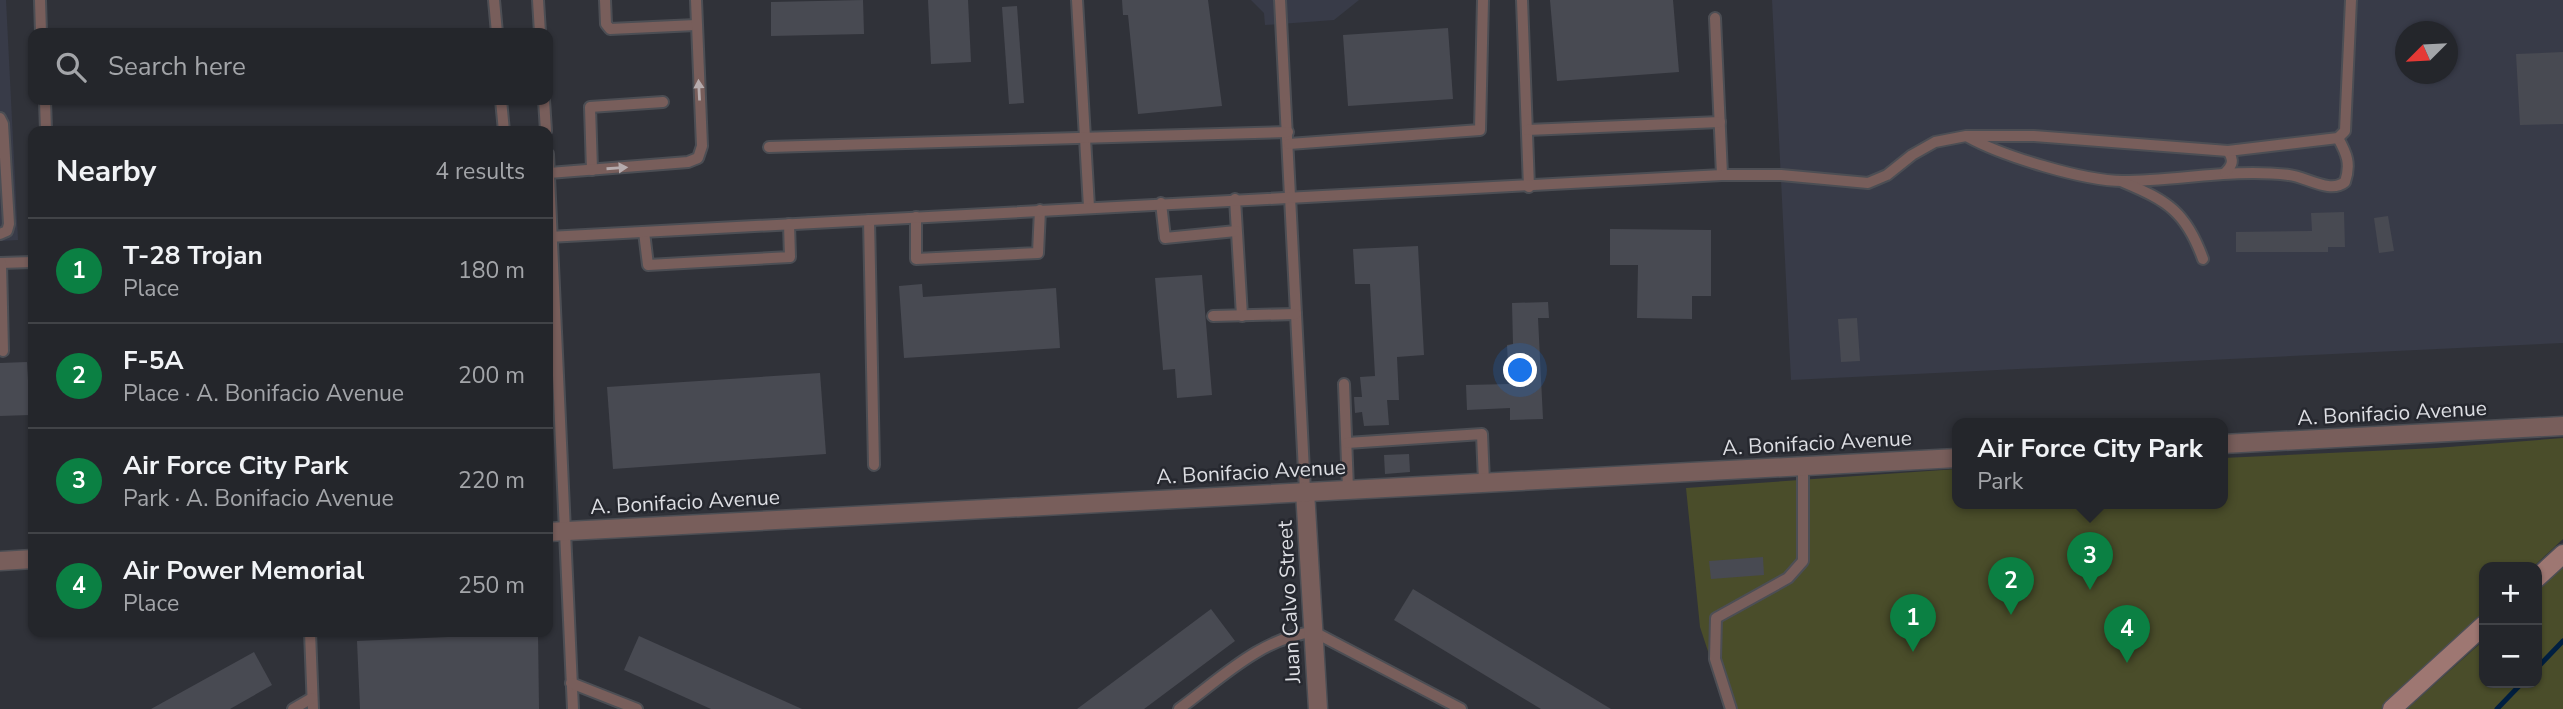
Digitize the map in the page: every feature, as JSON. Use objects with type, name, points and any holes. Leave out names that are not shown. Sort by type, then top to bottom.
[{"type":"main road","points":[[2542,573],[2563,554]]},
{"type":"main road","points":[[2392,709],[2479,630]]},
{"type":"street","name":"A. Bonifacio Avenue","points":[[2228,444],[2563,426]]},
{"type":"street","name":"A. Bonifacio Avenue","points":[[557,532],[1952,458]]},
{"type":"street","name":"Juan Calvo Street","points":[[1305,491],[1318,709]]},
{"type":"street","points":[[0,561],[28,559]]},
{"type":"lane","points":[[40,0],[41,28]]},
{"type":"lane","points":[[494,0],[497,28]]},
{"type":"lane","points":[[538,0],[540,28]]},
{"type":"lane","points":[[605,0],[610,29],[696,25]]},
{"type":"lane","points":[[553,173],[688,162],[698,158],[702,146],[696,0]]},
{"type":"lane","points":[[1077,0],[1089,207]]},
{"type":"lane","points":[[1281,0],[1305,491]]},
{"type":"lane","points":[[1289,144],[1480,130],[1483,0]]},
{"type":"lane","points":[[1522,0],[1529,187]]},
{"type":"lane","points":[[553,237],[1722,175],[1781,175],[1868,183],[1887,175],[1912,155],[1935,142],[1966,136],[2034,136],[2228,150],[2338,138],[2345,131],[2351,0]]},
{"type":"lane","points":[[1715,18],[1722,175]]},
{"type":"lane","points":[[592,170],[590,107],[663,102]]},
{"type":"lane","points":[[45,105],[47,126]]},
{"type":"lane","points":[[502,105],[504,126]]},
{"type":"lane","points":[[544,105],[546,126]]},
{"type":"lane","points":[[0,118],[3,124],[9,224],[7,230],[0,234]]},
{"type":"lane","points":[[1527,130],[1720,122]]},
{"type":"lane","points":[[769,147],[1087,140],[1288,132]]},
{"type":"lane","points":[[1966,136],[1980,144],[2052,167],[2121,181],[2158,197],[2192,228],[2203,259]]},
{"type":"lane","points":[[2121,181],[2225,173],[2291,175],[2333,187],[2340,186],[2345,182],[2349,169],[2347,155],[2338,138]]},
{"type":"lane","points":[[2225,173],[2233,158],[2228,150]]},
{"type":"lane","points":[[1235,199],[1242,316]]},
{"type":"lane","points":[[1161,204],[1165,238],[1236,232]]},
{"type":"lane","points":[[916,217],[916,259],[1038,253],[1040,210]]},
{"type":"lane","points":[[869,220],[874,465]]},
{"type":"lane","points":[[644,232],[648,265],[661,265],[790,257],[789,224]]},
{"type":"lane","points":[[3,351],[1,263],[28,262]]},
{"type":"lane","points":[[553,274],[561,423],[557,532],[573,709]]},
{"type":"lane","points":[[1213,317],[1297,314]]},
{"type":"lane","points":[[1344,384],[1349,489]]},
{"type":"lane","points":[[553,423],[561,423]]},
{"type":"lane","points":[[1347,443],[1482,435],[1484,482]]},
{"type":"lane","points":[[1731,709],[1715,659],[1716,618],[1788,578],[1803,561],[1803,466]]},
{"type":"lane","points":[[1179,709],[1271,642],[1290,634],[1314,632],[1461,709]]},
{"type":"lane","points":[[293,709],[313,704],[310,637]]},
{"type":"lane","points":[[571,683],[637,709]]},
{"type":"shaded area","points":[[0,0],[6,0],[18,240],[0,241]]},
{"type":"shaded area","points":[[1251,0],[1359,0],[1334,20],[1265,25],[1264,13]]},
{"type":"shaded area","points":[[1772,0],[2563,0],[2563,343],[1791,380]]},
{"type":"green space","points":[[2563,438],[2563,539],[2538,562],[2479,562],[2479,618],[2381,709],[1727,709],[1700,627],[1686,488],[1952,469],[1952,509],[2228,509],[2228,458],[2436,448]]},
{"type":"green space","points":[[2563,566],[2563,709],[2407,709],[2479,644],[2479,688],[2542,688],[2542,586]]},
{"type":"building","points":[[863,0],[864,34],[771,36],[771,2]]},
{"type":"building","points":[[928,0],[968,0],[971,62],[931,64]]},
{"type":"building","points":[[1122,0],[1208,0],[1222,106],[1138,114],[1128,15],[1123,15]]},
{"type":"building","points":[[1550,0],[1673,0],[1679,72],[1557,81]]},
{"type":"building","points":[[1017,6],[1024,103],[1009,104],[1002,7]]},
{"type":"building","points":[[1448,28],[1453,99],[1348,106],[1343,35]]},
{"type":"building","points":[[2563,52],[2563,124],[2520,125],[2516,54]]},
{"type":"building","points":[[2344,212],[2345,247],[2328,247],[2328,252],[2236,252],[2236,232],[2312,231],[2311,213]]},
{"type":"building","points":[[2388,216],[2394,251],[2379,253],[2374,218]]},
{"type":"building","points":[[1610,229],[1711,230],[1711,296],[1692,296],[1692,319],[1637,318],[1638,265],[1610,265]]},
{"type":"building","points":[[1418,246],[1424,355],[1397,357],[1399,400],[1387,400],[1389,425],[1364,426],[1362,412],[1355,413],[1354,397],[1362,397],[1360,377],[1375,376],[1370,284],[1355,284],[1353,249]]},
{"type":"building","points":[[1202,275],[1212,395],[1177,398],[1175,369],[1163,370],[1155,278]]},
{"type":"building","points":[[922,284],[923,297],[1056,288],[1060,348],[904,358],[899,286]]},
{"type":"building","points":[[1548,302],[1549,318],[1538,318],[1543,419],[1510,420],[1510,408],[1467,410],[1466,385],[1509,384],[1507,345],[1513,344],[1512,303]]},
{"type":"building","points":[[1857,318],[1860,361],[1841,362],[1838,319]]},
{"type":"building","points":[[27,362],[28,415],[0,416],[0,363]]},
{"type":"building","points":[[820,373],[826,454],[613,469],[607,387]]},
{"type":"building","points":[[1409,454],[1410,472],[1385,474],[1384,455]]},
{"type":"building","points":[[1763,557],[1764,575],[1711,579],[1709,561]]},
{"type":"building","points":[[1413,589],[1611,709],[1541,709],[1394,620]]},
{"type":"building","points":[[1211,609],[1235,641],[1144,709],[1077,709]]},
{"type":"building","points":[[639,636],[802,709],[711,709],[624,670]]},
{"type":"building","points":[[538,637],[539,709],[360,709],[357,641]]},
{"type":"building","points":[[254,652],[272,685],[230,709],[151,709]]},
{"type":"waterway","points":[[2542,663],[2563,641]]},
{"type":"waterway","points":[[2497,709],[2517,688]]},
{"type":"place","name":"Air Force City Park","points":[[2090,590]]},
{"type":"place","name":"F-5A","points":[[2011,615]]},
{"type":"place","name":"T-28 Trojan","points":[[1913,652]]},
{"type":"place","name":"Air Power Memorial","points":[[2127,663]]}]
